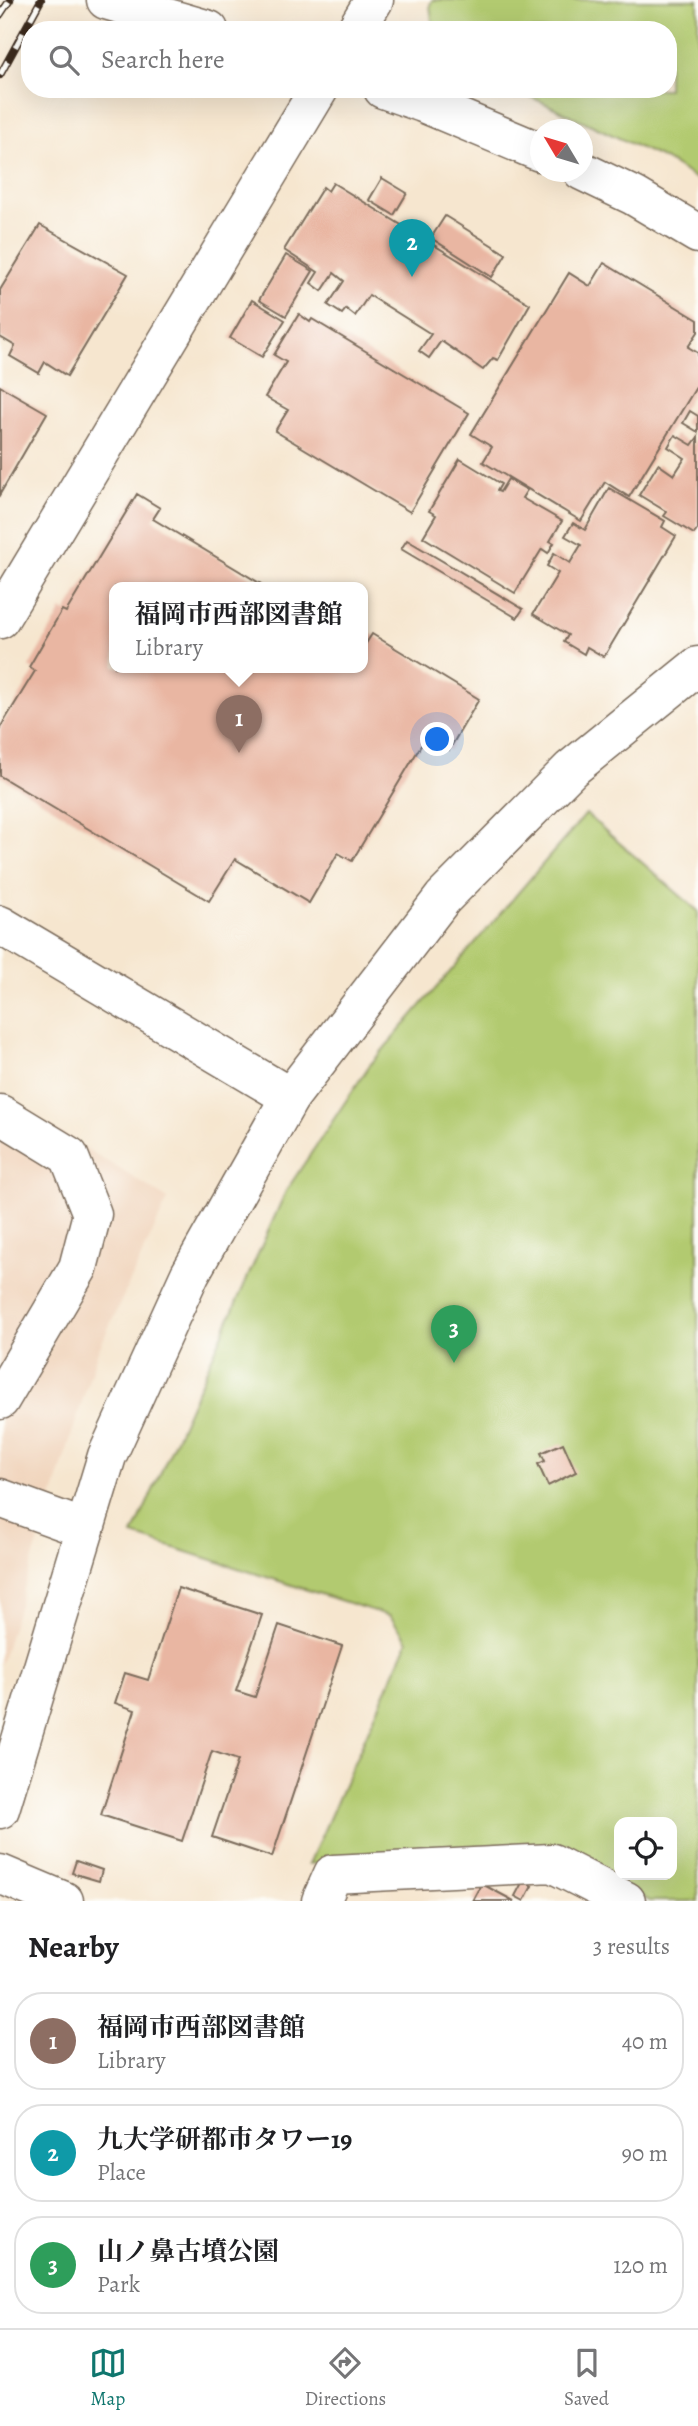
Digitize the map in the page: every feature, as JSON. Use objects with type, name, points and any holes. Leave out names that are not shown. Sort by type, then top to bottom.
[{"type":"street","points":[[106,0],[178,21]]},
{"type":"street","points":[[361,21],[374,0]]},
{"type":"street","points":[[0,619],[314,98]]},
{"type":"street","points":[[409,98],[530,147]]},
{"type":"street","points":[[593,176],[634,196],[698,234]]},
{"type":"street","points":[[0,1810],[107,1456],[190,1273],[290,1097],[443,898],[570,769],[698,666]]},
{"type":"street","points":[[0,925],[290,1097]]},
{"type":"street","points":[[0,1114],[69,1156],[92,1214],[78,1268],[0,1400]]},
{"type":"street","points":[[0,1498],[85,1529]]},
{"type":"street","points":[[321,1901],[332,1874],[552,1863],[626,1901]]},
{"type":"street","points":[[0,1874],[64,1901]]},
{"type":"shaded area","points":[[0,1096],[168,1199],[97,1353],[0,1666]]},
{"type":"green space","points":[[432,0],[698,0],[698,180],[666,160],[593,126],[593,119],[578,119],[533,98],[677,98],[677,21],[432,21]]},
{"type":"green space","points":[[586,814],[698,911],[698,1901],[650,1901],[545,1847],[309,1864],[408,1641],[390,1616],[133,1535],[286,1191],[369,1066]]},
{"type":"building","points":[[382,178],[407,193],[394,215],[369,200]]},
{"type":"building","points":[[333,183],[530,304],[498,360],[493,358],[483,370],[441,341],[429,358],[419,351],[431,334],[369,295],[355,316],[346,309],[342,314],[328,305],[344,281],[334,273],[322,291],[311,283],[318,272],[284,250],[323,187],[328,191]]},
{"type":"building","points":[[445,216],[506,254],[492,277],[431,238]]},
{"type":"building","points":[[40,225],[128,274],[67,376],[45,362],[39,373],[10,356],[15,346],[0,337],[0,290]]},
{"type":"building","points":[[286,255],[313,271],[286,316],[259,300]]},
{"type":"building","points":[[604,263],[698,320],[698,332],[688,347],[698,353],[698,384],[629,497],[605,482],[581,521],[483,462],[492,447],[471,434],[569,273],[590,286]]},
{"type":"building","points":[[252,300],[285,320],[262,357],[230,338]]},
{"type":"building","points":[[299,314],[310,322],[312,319],[469,413],[410,512],[275,431],[288,410],[265,397],[286,362],[274,355]]},
{"type":"building","points":[[0,386],[47,413],[0,494]]},
{"type":"building","points":[[690,411],[698,416],[698,432],[683,423]]},
{"type":"building","points":[[675,435],[692,445],[698,437],[698,529],[694,534],[664,516],[667,512],[639,495],[658,464],[674,475],[685,458],[668,447]]},
{"type":"building","points":[[460,459],[501,484],[497,491],[500,492],[508,479],[527,490],[522,498],[562,521],[550,541],[554,543],[548,553],[542,549],[515,593],[423,537],[436,515],[429,511]]},
{"type":"building","points":[[609,488],[665,521],[662,527],[676,536],[604,657],[587,647],[584,654],[564,642],[568,635],[533,614],[558,573],[547,566],[554,553],[570,563],[581,545],[565,536],[573,523],[585,530]]},
{"type":"building","points":[[137,494],[160,508],[153,519],[258,582],[109,582],[109,673],[368,673],[368,640],[372,634],[479,699],[449,750],[426,737],[352,861],[338,853],[309,903],[235,859],[209,901],[0,776],[0,728],[35,671],[29,667],[62,610],[66,612]]},
{"type":"building","points":[[407,540],[523,609],[517,618],[401,549]]},
{"type":"building","points":[[563,1443],[576,1472],[548,1486],[538,1464],[545,1461],[541,1453]]},
{"type":"building","points":[[178,1588],[262,1615],[236,1691],[255,1697],[279,1625],[342,1646],[272,1857],[212,1837],[238,1760],[212,1751],[182,1841],[101,1815],[135,1710],[115,1703],[125,1673],[148,1680]]},
{"type":"building","points":[[76,1861],[102,1870],[99,1881],[72,1873]]},
{"type":"building","points":[[523,1881],[532,1886],[524,1901],[515,1896]]},
{"type":"building","points":[[482,1884],[514,1901],[473,1901]]},
{"type":"railway","points":[[0,15],[10,0]]},
{"type":"railway","points":[[30,21],[41,0]]},
{"type":"railway","points":[[0,75],[21,37]]},
{"type":"place","name":"九大学研都市タワー19","points":[[412,277]]},
{"type":"place","name":"福岡市西部図書館","points":[[239,753]]},
{"type":"place","name":"山ノ鼻古墳公園","points":[[454,1363]]}]
